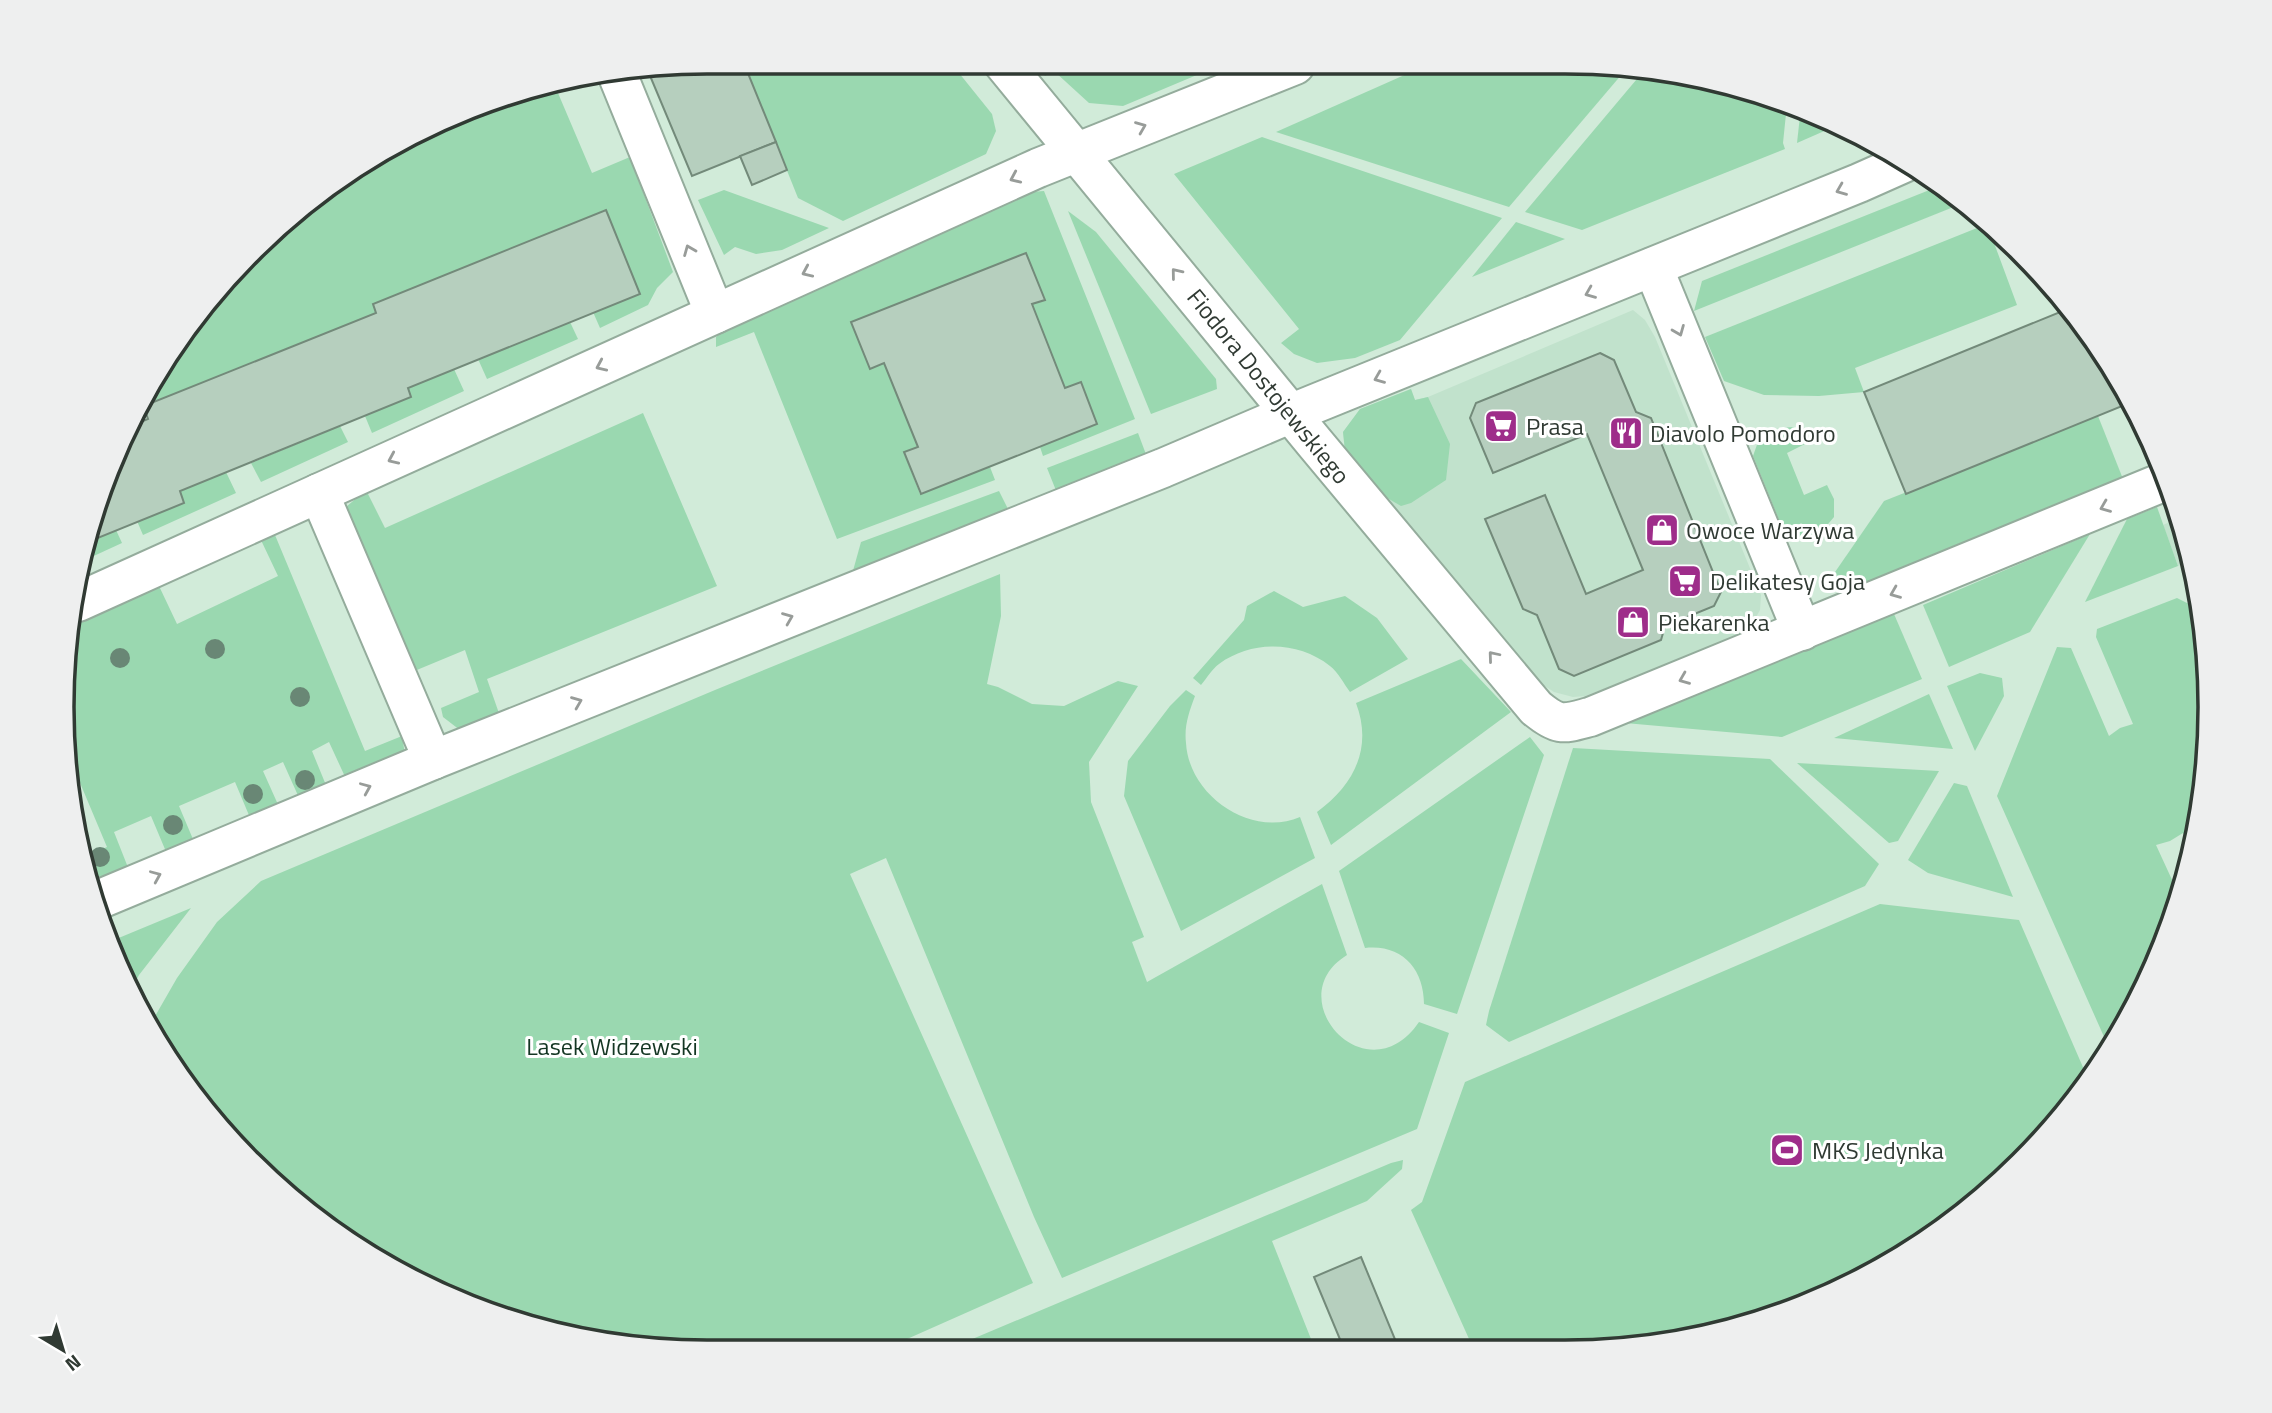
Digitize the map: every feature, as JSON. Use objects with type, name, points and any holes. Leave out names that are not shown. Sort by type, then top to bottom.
[{"type":"street","name":"Fiodora Dostojewskiego","points":[[1012,74],[1536,708],[1550,720],[1563,724],[1590,717],[1802,631]]},
{"type":"street","points":[[83,600],[1038,168],[1273,74]]},
{"type":"street","points":[[620,80],[715,314]]},
{"type":"street","points":[[103,898],[433,760],[1150,473],[1895,166]]},
{"type":"street","points":[[1653,267],[1802,631],[2158,484]]},
{"type":"street","points":[[319,493],[433,760]]},
{"type":"shaded area","points":[[1633,310],[1645,320],[1655,337],[1761,595],[1760,610],[1751,626],[1739,638],[1585,696],[1573,697],[1554,692],[1525,673],[1345,451],[1343,432],[1360,409],[1411,389],[1415,400],[1428,397]]},
{"type":"shaded area","points":[[2171,522],[2182,565],[2178,566],[2163,525]]},
{"type":"green space","points":[[748,74],[960,74],[992,114],[996,131],[986,154],[843,221],[798,198]]},
{"type":"green space","points":[[1057,74],[1199,74],[1123,106],[1089,103]]},
{"type":"green space","points":[[1407,74],[1620,76],[1509,207],[1276,132]]},
{"type":"green space","points":[[1638,78],[1729,95],[1786,114],[1783,143],[1785,149],[1582,230],[1525,212]]},
{"type":"green space","points":[[557,92],[592,173],[630,157],[673,272],[657,288],[648,305],[600,328],[593,312],[605,210],[374,304],[376,313],[151,403],[180,355],[231,289],[259,259],[321,204],[390,158],[427,139],[503,107],[543,95]]},
{"type":"green space","points":[[1800,119],[1826,130],[1797,143]]},
{"type":"green space","points":[[1262,137],[1502,218],[1400,340],[1355,358],[1317,363],[1294,354],[1281,343],[1299,329],[1174,174]]},
{"type":"green space","points":[[724,190],[829,228],[782,250],[756,254],[735,247],[724,255],[698,200]]},
{"type":"green space","points":[[1931,190],[1954,207],[1694,311],[1702,281]]},
{"type":"green space","points":[[1044,191],[1135,419],[1043,456],[1040,447],[1097,424],[1065,388],[1032,304],[1044,299],[1026,253],[851,322],[870,369],[884,363],[918,447],[904,453],[920,494],[990,467],[995,480],[837,539],[754,332],[716,347],[716,337],[723,331],[1031,192]]},
{"type":"green space","points":[[1068,211],[1096,232],[1216,379],[1217,389],[1151,414]]},
{"type":"green space","points":[[1516,222],[1565,239],[1472,277]]},
{"type":"green space","points":[[1979,227],[1993,240],[2017,305],[1855,368],[1864,392],[1819,396],[1764,395],[1724,381],[1705,337]]},
{"type":"green space","points":[[570,322],[578,339],[487,379],[478,359]]},
{"type":"green space","points":[[454,369],[464,391],[372,433],[365,416],[411,397],[408,388]]},
{"type":"green space","points":[[1411,389],[1415,400],[1428,397],[1450,444],[1446,480],[1411,503],[1401,506],[1370,488],[1345,451],[1343,432],[1360,409]]},
{"type":"green space","points":[[643,413],[717,586],[487,679],[501,719],[465,734],[443,717],[441,708],[479,692],[465,650],[412,672],[346,507],[366,490],[385,528]]},
{"type":"green space","points":[[2098,416],[2123,479],[1853,589],[1843,590],[1833,585],[1833,575],[1884,501]]},
{"type":"green space","points":[[340,426],[348,442],[261,482],[251,463]]},
{"type":"green space","points":[[1794,427],[1802,430],[1809,442],[1787,453],[1804,495],[1827,485],[1834,499],[1834,517],[1818,536],[1808,538],[1793,536],[1781,525],[1753,456],[1759,439],[1779,428]]},
{"type":"green space","points":[[1138,433],[1147,457],[1057,493],[1047,468]]},
{"type":"green space","points":[[226,472],[236,493],[143,535],[137,521],[184,503],[180,491]]},
{"type":"green space","points":[[999,491],[1010,513],[851,578],[861,542]]},
{"type":"green space","points":[[2157,507],[2178,566],[2085,602],[2127,519]]},
{"type":"green space","points":[[116,530],[122,543],[92,557],[96,538]]},
{"type":"green space","points":[[2090,534],[2030,632],[1949,667],[1923,605]]},
{"type":"green space","points":[[275,535],[365,751],[402,736],[405,754],[347,781],[329,742],[312,751],[328,790],[300,800],[283,762],[263,771],[280,809],[251,820],[235,782],[179,806],[195,844],[167,854],[151,816],[114,832],[129,870],[99,883],[91,854],[107,847],[78,778],[75,748],[75,665],[80,618],[159,586],[177,624],[278,576],[260,538]]},
{"type":"green space","name":"Lasek Widzewski","points":[[1000,574],[1001,616],[987,684],[1032,704],[1064,706],[1118,681],[1138,686],[1089,762],[1091,802],[1144,937],[1132,942],[1147,982],[1322,884],[1347,955],[1328,973],[1321,994],[1325,1015],[1337,1033],[1355,1046],[1376,1050],[1398,1043],[1419,1022],[1449,1033],[1417,1129],[1062,1278],[1034,1217],[886,858],[850,874],[1033,1283],[905,1340],[706,1340],[624,1334],[543,1318],[464,1291],[390,1255],[321,1209],[259,1154],[231,1124],[204,1092],[155,1017],[177,978],[217,922],[261,881],[715,690]]},
{"type":"green space","points":[[1274,591],[1303,607],[1345,596],[1377,618],[1408,659],[1350,692],[1333,669],[1317,658],[1290,648],[1260,647],[1232,656],[1219,664],[1201,685],[1193,678],[1244,620],[1247,606]]},
{"type":"green space","points":[[2177,598],[2190,604],[2197,665],[2198,706],[2193,789],[2185,837],[2183,833],[2156,845],[2173,882],[2150,949],[2105,1038],[1997,796],[2057,647],[2071,648],[2109,736],[2120,728],[2133,724],[2096,637],[2097,629]]},
{"type":"green space","points":[[1894,614],[1922,679],[1782,737],[1625,723]]},
{"type":"green space","points":[[1461,659],[1511,712],[1331,845],[1317,812],[1341,790],[1357,764],[1362,735],[1356,703]]},
{"type":"green space","points":[[1980,673],[2002,678],[2004,696],[1975,751],[1947,686]]},
{"type":"green space","points":[[1186,690],[1195,696],[1188,719],[1186,743],[1198,780],[1210,795],[1243,817],[1262,822],[1281,822],[1300,817],[1315,858],[1181,931],[1124,796],[1128,761],[1170,706]]},
{"type":"green space","points":[[1929,694],[1953,749],[1834,738]]},
{"type":"green space","points":[[1530,737],[1544,755],[1457,1014],[1424,1004],[1420,980],[1408,961],[1390,950],[1365,948],[1339,871]]},
{"type":"green space","points":[[1573,748],[1770,759],[1879,864],[1865,886],[1509,1042],[1486,1025],[1489,1011]]},
{"type":"green space","points":[[1797,763],[1939,771],[1898,841],[1889,843]]},
{"type":"green space","points":[[1954,783],[1967,786],[2013,897],[1928,873],[1908,860]]},
{"type":"green space","name":"MKS Jedynka","points":[[1880,904],[2019,920],[2084,1069],[2041,1124],[1983,1182],[1951,1209],[1882,1255],[1808,1291],[1729,1318],[1648,1334],[1565,1340],[1470,1340],[1411,1210],[1422,1202],[1465,1082]]},
{"type":"green space","points":[[191,908],[136,980],[118,938]]},
{"type":"green space","points":[[1403,1160],[1402,1169],[1367,1201],[1272,1241],[1311,1340],[970,1340]]},
{"type":"building","points":[[748,74],[776,142],[692,176],[650,76]]},
{"type":"building","points":[[776,142],[787,170],[752,185],[740,156]]},
{"type":"building","points":[[606,210],[640,294],[408,388],[411,397],[180,491],[184,503],[96,539],[122,464],[142,422],[148,419],[146,413],[151,403],[376,313],[373,304]]},
{"type":"building","points":[[1026,253],[1045,300],[1032,304],[1065,388],[1081,382],[1097,424],[921,494],[904,452],[918,447],[884,363],[870,369],[851,322]]},
{"type":"building","points":[[2060,312],[2092,355],[2122,406],[1906,494],[1864,392]]},
{"type":"building","points":[[1600,353],[1614,360],[1636,412],[1651,418],[1721,592],[1714,606],[1665,626],[1661,640],[1574,676],[1559,669],[1537,615],[1523,609],[1485,519],[1545,495],[1586,594],[1643,570],[1587,434],[1493,473],[1470,418],[1476,403]]},
{"type":"building","points":[[1361,1257],[1395,1340],[1340,1340],[1314,1277]]},
{"type":"place","name":"Prasa","points":[[1501,426]]},
{"type":"place","name":"Diavolo Pomodoro","points":[[1626,433]]},
{"type":"place","name":"Owoce Warzywa","points":[[1662,530]]},
{"type":"place","name":"Delikatesy Goja","points":[[1685,581]]},
{"type":"place","name":"Piekarenka","points":[[1633,622]]},
{"type":"place","name":"MKS Jedynka","points":[[1787,1150]]}]
